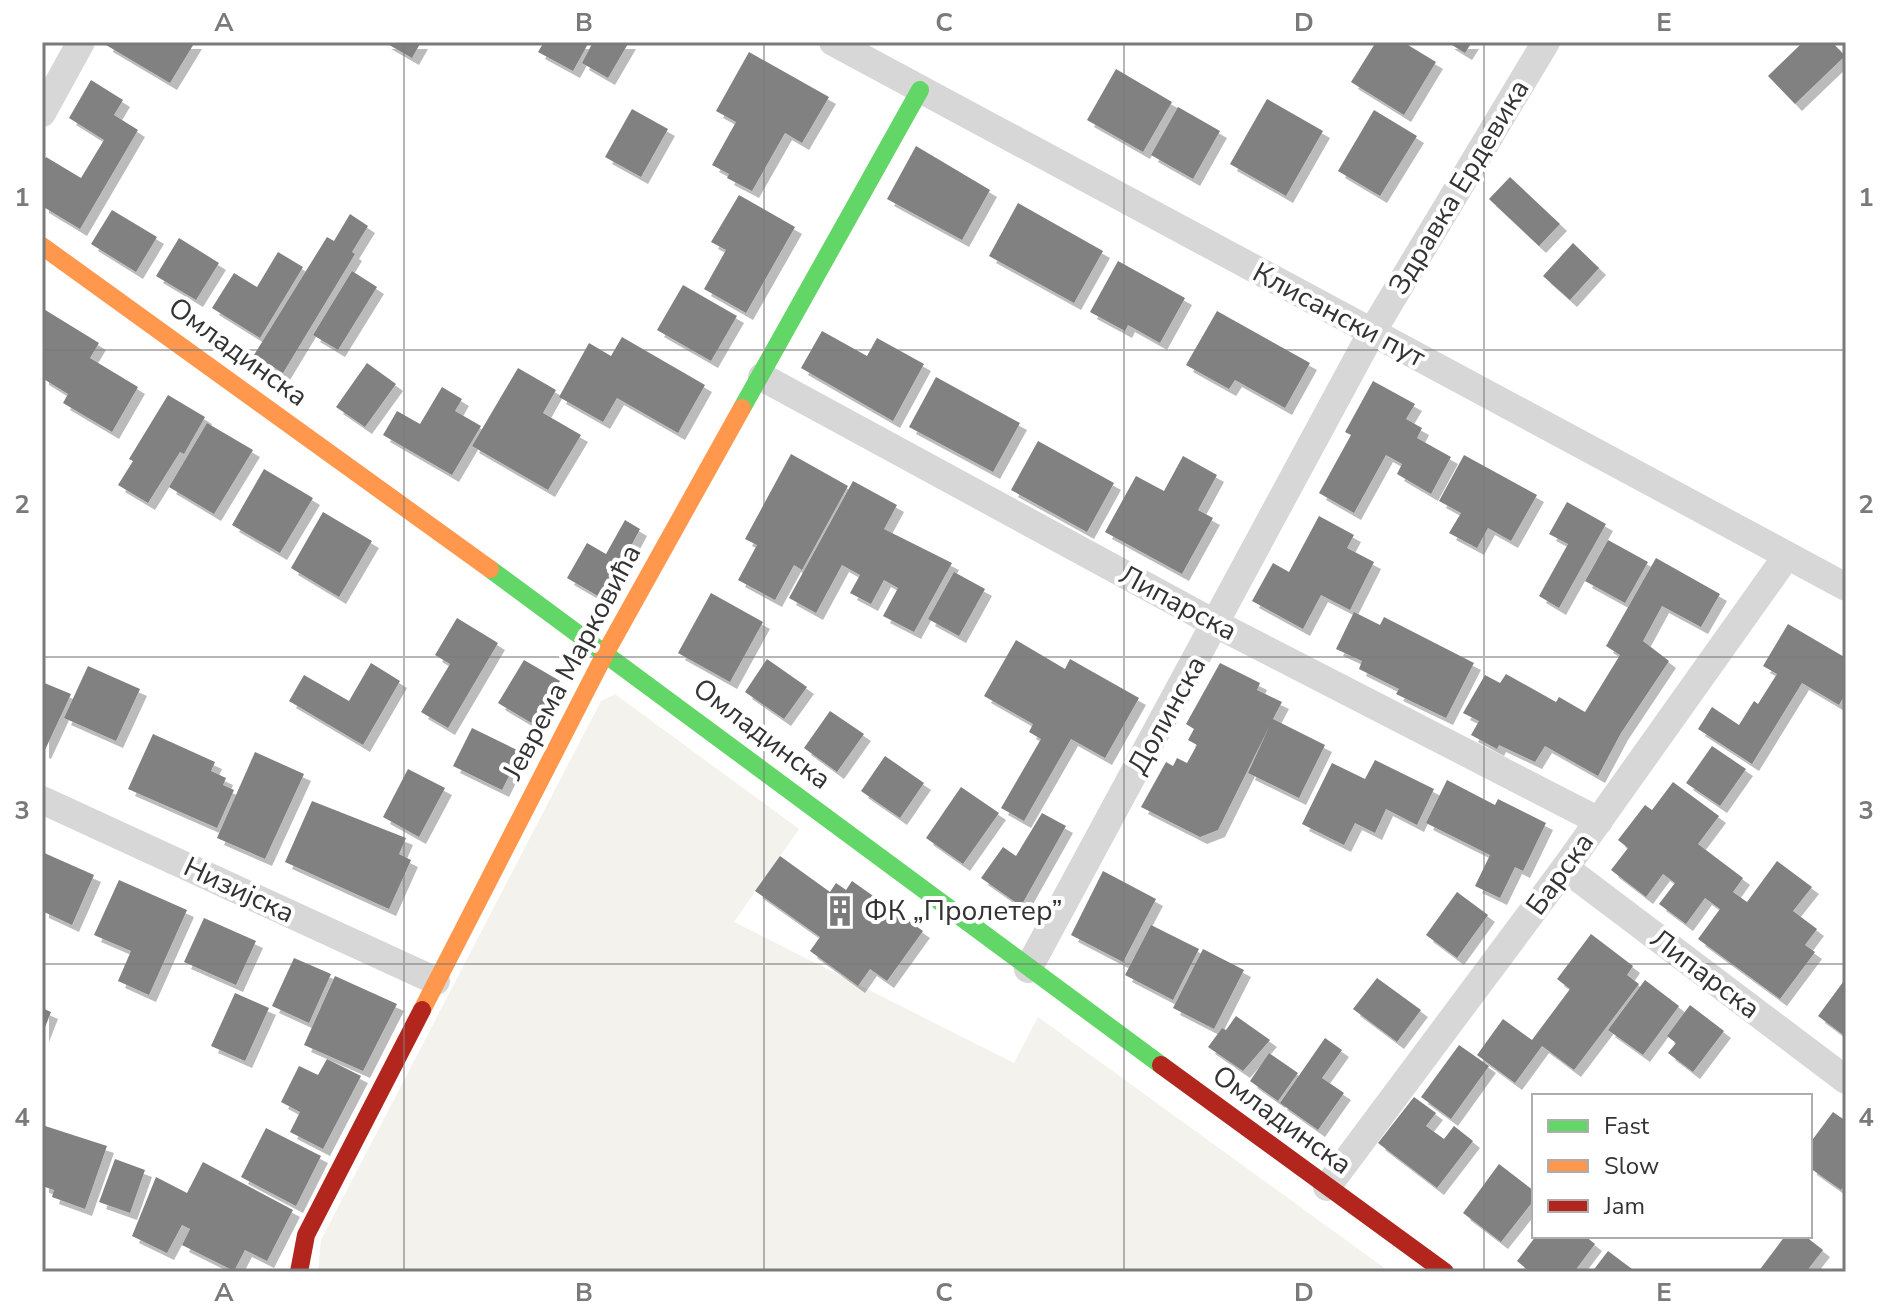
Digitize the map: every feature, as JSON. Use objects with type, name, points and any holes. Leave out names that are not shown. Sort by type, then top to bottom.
[{"type":"street","points":[[42,113],[81,42]]},
{"type":"street","name":"Клисански пут","points":[[833,42],[1846,587]]},
{"type":"street","name":"Здравка Ердевика","points":[[1372,332],[1546,42]]},
{"type":"street","name":"Јеврема Марковића","points":[[299,1272],[306,1235],[606,652],[920,90]]},
{"type":"street","name":"Омладинска","points":[[42,246],[606,652],[1028,969],[1445,1272]]},
{"type":"street","name":"Долинска","points":[[1028,969],[1372,332]]},
{"type":"street","name":"Липарска","points":[[762,377],[1216,624],[1599,821]]},
{"type":"street","name":"Барска","points":[[1327,1187],[1565,868],[1786,557]]},
{"type":"street","name":"Низијска","points":[[42,800],[436,981]]},
{"type":"street","name":"Липарска","points":[[1565,868],[1846,1080]]},
{"type":"shaded area","points":[[615,694],[799,829],[734,922],[1014,1063],[1038,1017],[1390,1272],[318,1272],[321,1240],[601,701]]},
{"type":"building","points":[[107,42],[195,42],[170,83],[106,45]]},
{"type":"building","points":[[384,42],[421,42],[412,58]]},
{"type":"building","points":[[544,42],[589,42],[573,71],[538,52]]},
{"type":"building","points":[[593,42],[629,42],[608,78],[582,63]]},
{"type":"building","points":[[1376,42],[1403,42],[1436,62],[1404,115],[1351,82]]},
{"type":"building","points":[[1447,42],[1472,42],[1465,53]]},
{"type":"building","points":[[1803,42],[1832,42],[1845,56],[1795,104],[1768,76]]},
{"type":"building","points":[[749,52],[829,97],[802,143],[785,133],[752,191],[727,178],[729,174],[712,165],[736,122],[716,111]]},
{"type":"building","points":[[1116,69],[1172,102],[1143,152],[1087,120]]},
{"type":"building","points":[[91,80],[123,100],[114,115],[138,130],[80,229],[42,206],[42,164],[46,157],[81,178],[104,140],[69,118]]},
{"type":"building","points":[[1267,99],[1323,131],[1286,196],[1230,164]]},
{"type":"building","points":[[1178,107],[1220,131],[1193,179],[1151,155]]},
{"type":"building","points":[[632,109],[668,129],[641,177],[605,157]]},
{"type":"building","points":[[1374,110],[1417,136],[1380,196],[1338,171]]},
{"type":"building","points":[[916,146],[990,190],[962,240],[887,199]]},
{"type":"building","points":[[1510,177],[1560,224],[1539,246],[1489,199]]},
{"type":"building","points":[[739,195],[795,227],[746,313],[704,289],[726,250],[711,242]]},
{"type":"building","points":[[1018,203],[1103,251],[1074,303],[989,256]]},
{"type":"building","points":[[112,210],[157,237],[136,272],[91,244]]},
{"type":"building","points":[[350,214],[368,226],[352,252],[355,254],[283,373],[254,355],[327,237],[334,241]]},
{"type":"building","points":[[179,238],[219,263],[196,300],[156,276]]},
{"type":"building","points":[[1573,243],[1599,268],[1570,300],[1543,276]]},
{"type":"building","points":[[278,252],[303,267],[260,338],[212,308],[234,273],[257,287]]},
{"type":"building","points":[[1118,261],[1185,298],[1160,343],[1128,325],[1125,331],[1090,312]]},
{"type":"building","points":[[352,271],[377,287],[338,350],[313,335]]},
{"type":"building","points":[[683,285],[737,316],[711,361],[657,330]]},
{"type":"building","points":[[42,308],[99,343],[90,358],[138,387],[112,432],[63,403],[68,394],[42,378]]},
{"type":"building","points":[[1217,311],[1310,363],[1285,408],[1235,380],[1229,389],[1186,365]]},
{"type":"building","points":[[822,331],[867,356],[877,338],[924,364],[893,421],[801,368]]},
{"type":"building","points":[[622,337],[705,385],[678,433],[617,398],[603,422],[559,397],[589,343],[611,356]]},
{"type":"building","points":[[367,363],[396,384],[365,427],[336,407]]},
{"type":"building","points":[[518,368],[556,390],[543,413],[581,435],[548,490],[472,446]]},
{"type":"building","points":[[936,377],[1020,423],[993,472],[909,427]]},
{"type":"building","points":[[1373,381],[1415,404],[1406,419],[1422,428],[1417,438],[1451,457],[1431,494],[1397,474],[1402,464],[1386,455],[1354,513],[1319,493],[1351,435],[1345,432]]},
{"type":"building","points":[[442,387],[462,399],[455,411],[481,426],[452,475],[383,435],[397,411],[420,424]]},
{"type":"building","points":[[168,395],[205,417],[184,454],[180,452],[148,503],[118,485],[133,461],[129,459]]},
{"type":"building","points":[[207,423],[253,450],[214,514],[169,487]]},
{"type":"building","points":[[1038,441],[1114,483],[1087,532],[1011,490]]},
{"type":"building","points":[[791,454],[848,486],[802,570],[794,565],[775,600],[738,580],[757,545],[745,539]]},
{"type":"building","points":[[1464,455],[1537,495],[1511,541],[1488,528],[1477,548],[1449,533],[1461,513],[1439,501]]},
{"type":"building","points":[[1183,456],[1217,475],[1198,510],[1213,518],[1182,574],[1105,532],[1136,476],[1164,491]]},
{"type":"building","points":[[264,469],[313,498],[280,553],[232,525]]},
{"type":"building","points":[[853,481],[897,505],[884,529],[952,563],[914,632],[883,616],[898,588],[884,580],[871,604],[850,593],[860,575],[842,565],[816,613],[789,598]]},
{"type":"building","points":[[1567,502],[1606,524],[1559,608],[1539,596],[1568,544],[1549,534]]},
{"type":"building","points":[[323,512],[372,541],[339,597],[291,568]]},
{"type":"building","points":[[1319,516],[1354,535],[1347,548],[1374,562],[1350,610],[1321,595],[1303,629],[1252,601],[1273,563],[1289,572]]},
{"type":"building","points":[[625,520],[640,529],[603,599],[567,578],[587,543],[606,554]]},
{"type":"building","points":[[1608,540],[1648,562],[1625,603],[1585,581]]},
{"type":"building","points":[[1656,558],[1720,594],[1701,627],[1662,606],[1643,641],[1669,661],[1621,733],[1598,776],[1545,746],[1535,762],[1499,745],[1497,749],[1471,735],[1479,721],[1463,713],[1485,675],[1500,683],[1506,674],[1556,702],[1559,697],[1585,712],[1620,655],[1606,646]]},
{"type":"building","points":[[954,572],[985,589],[959,636],[928,619]]},
{"type":"building","points":[[711,593],[763,622],[730,682],[678,653]]},
{"type":"building","points":[[1354,612],[1380,625],[1384,617],[1474,663],[1446,718],[1396,694],[1399,689],[1359,669],[1362,661],[1336,649]]},
{"type":"building","points":[[457,618],[498,643],[448,728],[421,712],[450,664],[435,655]]},
{"type":"building","points":[[1788,624],[1846,658],[1846,693],[1839,705],[1802,683],[1752,764],[1698,729],[1712,707],[1739,725],[1754,701],[1758,704],[1777,674],[1763,666]]},
{"type":"building","points":[[1016,640],[1065,669],[1070,659],[1139,698],[1105,758],[1071,739],[1024,821],[1001,808],[1041,739],[1029,732],[1033,724],[984,696]]},
{"type":"building","points":[[767,659],[807,687],[784,719],[745,692]]},
{"type":"building","points":[[524,660],[560,681],[535,725],[498,703]]},
{"type":"building","points":[[371,663],[400,681],[363,745],[289,701],[304,675],[349,701]]},
{"type":"building","points":[[1220,663],[1260,683],[1257,690],[1282,702],[1273,719],[1325,745],[1299,798],[1248,773],[1270,725],[1218,830],[1200,837],[1141,807],[1166,762],[1173,766],[1177,758],[1187,763],[1197,745],[1188,740],[1194,729],[1186,724]]},
{"type":"building","points":[[88,666],[140,689],[116,741],[64,718]]},
{"type":"building","points":[[42,682],[71,694],[44,752],[42,751]]},
{"type":"building","points":[[830,711],[864,734],[837,772],[804,748]]},
{"type":"building","points":[[472,728],[521,752],[502,790],[453,766]]},
{"type":"building","points":[[153,734],[215,762],[211,771],[226,778],[223,785],[234,790],[217,828],[128,789]]},
{"type":"building","points":[[1712,746],[1746,769],[1720,806],[1686,783]]},
{"type":"building","points":[[255,752],[304,774],[265,859],[217,838]]},
{"type":"building","points":[[885,756],[924,783],[900,818],[861,791]]},
{"type":"building","points":[[1375,760],[1434,789],[1417,825],[1386,809],[1375,833],[1355,823],[1344,845],[1302,824],[1332,763],[1365,779]]},
{"type":"building","points":[[408,769],[445,788],[419,837],[383,817]]},
{"type":"building","points":[[1447,780],[1495,805],[1498,799],[1546,823],[1523,871],[1515,867],[1500,898],[1475,886],[1490,855],[1426,823]]},
{"type":"building","points":[[1673,782],[1719,816],[1698,844],[1743,878],[1733,892],[1747,902],[1777,861],[1812,887],[1793,911],[1817,929],[1805,945],[1815,952],[1780,999],[1698,939],[1720,909],[1705,898],[1686,924],[1659,904],[1675,883],[1663,874],[1646,897],[1611,870],[1628,848],[1618,840],[1645,805],[1652,810]]},
{"type":"building","points":[[961,787],[999,813],[963,864],[926,838]]},
{"type":"building","points":[[312,801],[406,838],[399,854],[411,860],[389,909],[285,862]]},
{"type":"building","points":[[1042,813],[1066,826],[1021,906],[981,878],[1003,847],[1016,856]]},
{"type":"building","points":[[42,852],[94,875],[72,925],[42,911]]},
{"type":"building","name":"ФК „Пролетер”","points":[[780,856],[830,892],[836,883],[846,890],[852,881],[923,931],[887,981],[870,969],[858,986],[810,951],[820,937],[755,891]]},
{"type":"building","points":[[1103,871],[1156,899],[1123,962],[1071,935]]},
{"type":"building","points":[[119,880],[187,910],[149,995],[118,981],[131,951],[94,935]]},
{"type":"building","points":[[1457,892],[1488,915],[1457,958],[1426,935]]},
{"type":"building","points":[[204,918],[256,941],[236,985],[184,962]]},
{"type":"building","points":[[1151,925],[1199,949],[1173,1000],[1125,975]]},
{"type":"building","points":[[1591,934],[1633,966],[1627,975],[1639,984],[1574,1070],[1542,1046],[1515,1083],[1477,1055],[1503,1019],[1532,1040],[1570,989],[1557,979]]},
{"type":"building","points":[[1203,949],[1244,970],[1214,1029],[1173,1008]]},
{"type":"building","points":[[294,958],[331,974],[309,1023],[272,1006]]},
{"type":"building","points":[[335,976],[397,1004],[363,1071],[304,1045]]},
{"type":"building","points":[[1377,978],[1421,1010],[1397,1042],[1353,1009]]},
{"type":"building","points":[[1846,978],[1846,1037],[1818,1016]]},
{"type":"building","points":[[1645,980],[1679,1006],[1643,1055],[1608,1030]]},
{"type":"building","points":[[235,993],[269,1008],[245,1061],[211,1046]]},
{"type":"building","points":[[1690,1005],[1724,1031],[1693,1072],[1668,1053],[1676,1043],[1667,1036]]},
{"type":"building","points":[[42,1008],[51,1012],[42,1035]]},
{"type":"building","points":[[1236,1016],[1270,1040],[1243,1071],[1208,1047]]},
{"type":"building","points":[[1325,1038],[1342,1050],[1322,1078],[1344,1093],[1318,1130],[1280,1103]]},
{"type":"building","points":[[1459,1045],[1489,1066],[1451,1119],[1421,1097]]},
{"type":"building","points":[[1269,1053],[1298,1073],[1278,1101],[1250,1081]]},
{"type":"building","points":[[327,1059],[361,1076],[323,1149],[290,1132],[300,1112],[281,1102],[299,1066],[318,1075]]},
{"type":"building","points":[[1414,1097],[1436,1113],[1426,1126],[1444,1139],[1454,1126],[1473,1141],[1437,1188],[1378,1143]]},
{"type":"building","points":[[1833,1112],[1846,1121],[1846,1183],[1841,1190],[1812,1169],[1812,1140]]},
{"type":"building","points":[[42,1125],[107,1146],[85,1209],[52,1197],[54,1190],[42,1186]]},
{"type":"building","points":[[266,1128],[321,1156],[296,1206],[241,1177]]},
{"type":"building","points":[[115,1159],[145,1170],[130,1213],[99,1202]]},
{"type":"building","points":[[203,1162],[293,1210],[267,1261],[245,1250],[234,1271],[182,1245],[190,1229],[182,1225],[167,1253],[132,1236],[156,1177],[187,1193]]},
{"type":"building","points":[[1499,1164],[1532,1189],[1532,1203],[1501,1242],[1463,1213]]},
{"type":"building","points":[[1534,1238],[1588,1238],[1595,1244],[1574,1272],[1530,1272],[1517,1261]]},
{"type":"building","points":[[1784,1238],[1808,1238],[1823,1250],[1806,1272],[1758,1272]]},
{"type":"building","points":[[1608,1251],[1636,1272],[1592,1272]]},
{"type":"traffic: fast","points":[[742,408],[920,90]]},
{"type":"traffic: fast","points":[[490,569],[1161,1065]]},
{"type":"traffic: slow","points":[[42,246],[490,569]]},
{"type":"traffic: slow","points":[[422,1010],[606,652],[742,408]]},
{"type":"traffic: jam","points":[[299,1272],[306,1235],[422,1010]]},
{"type":"traffic: jam","points":[[1161,1065],[1445,1272]]},
{"type":"place","name":"ФК „Пролетер”","points":[[840,911]]}]
